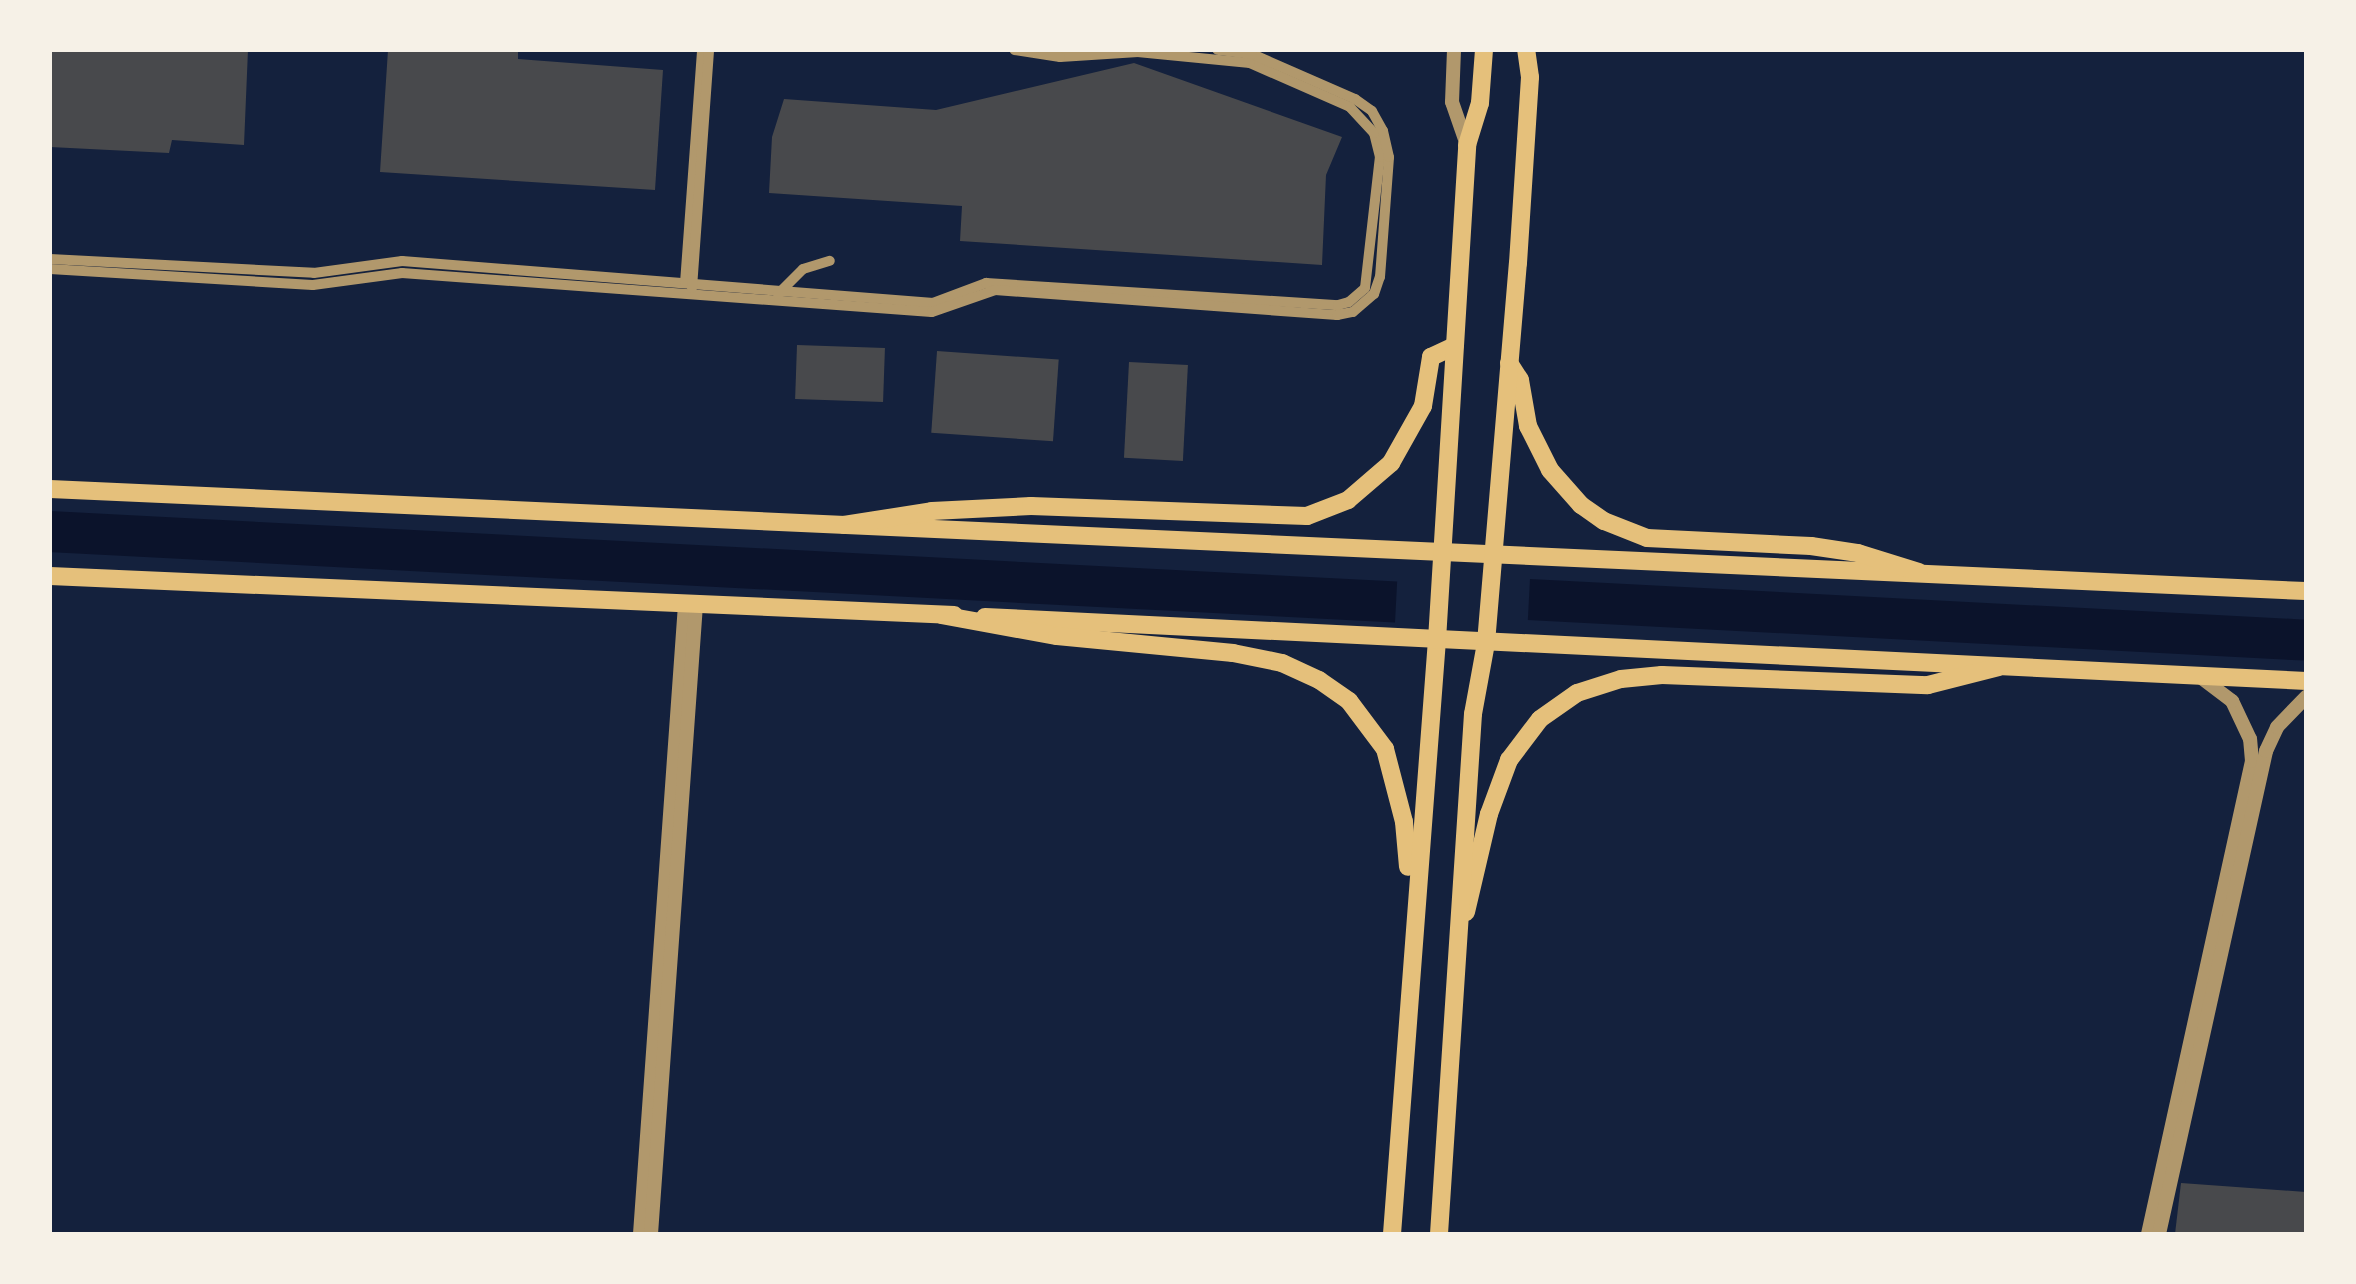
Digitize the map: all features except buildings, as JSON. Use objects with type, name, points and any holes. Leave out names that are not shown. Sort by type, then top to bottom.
[{"type":"main road","points":[[1392,1234],[1437,640],[1467,145],[1480,103],[1484,50]]},
{"type":"main road","points":[[1439,1234],[1473,714],[1486,643],[1509,363],[1530,77],[1526,50]]},
{"type":"main road","points":[[844,526],[932,512],[1031,506],[1307,516],[1365,489],[1391,463],[1423,406],[1430,356],[1455,346]]},
{"type":"main road","points":[[1509,363],[1520,380],[1528,426],[1550,470],[1581,505],[1604,520],[1647,538],[1810,546],[1858,553],[1919,572]]},
{"type":"main road","points":[[50,489],[2306,591]]},
{"type":"main road","points":[[50,576],[941,614],[2306,681]]},
{"type":"main road","points":[[941,614],[1057,636],[1233,653],[1282,663],[1320,680],[1350,701],[1385,749],[1404,822],[1409,856],[1406,894],[1415,915]]},
{"type":"main road","points":[[1458,930],[1472,896],[1489,814],[1505,767],[1540,719],[1577,693],[1614,681],[1662,675],[1928,684],[1999,667]]},
{"type":"street","points":[[688,287],[705,50]]},
{"type":"street","points":[[50,269],[313,285],[402,273],[932,303],[996,282],[1338,305],[1349,302],[1365,288],[1380,157],[1366,119],[1350,107],[1250,62],[1138,52],[1060,57],[1015,50]]},
{"type":"street","points":[[50,260],[314,273],[402,261],[688,287],[770,302],[932,312],[995,290],[1337,315],[1353,312],[1374,294],[1380,277],[1389,157],[1383,131],[1372,112],[1355,99],[1252,54],[1217,50]]},
{"type":"street","points":[[1454,50],[1452,102],[1467,145]]},
{"type":"street","points":[[1530,77],[1534,50]]},
{"type":"street","points":[[770,302],[804,269],[830,261]]},
{"type":"street","points":[[640,1234],[690,604]]},
{"type":"street","points":[[650,1234],[690,604]]},
{"type":"street","points":[[2148,1234],[2252,761],[2250,739],[2239,713],[2225,694],[2198,676]]},
{"type":"street","points":[[2160,1234],[2266,752],[2277,726],[2306,697]]},
{"type":"water","points":[[50,511],[1397,582],[1395,623],[50,552]]},
{"type":"water","points":[[1530,579],[2306,620],[2304,661],[1528,620]]}]
